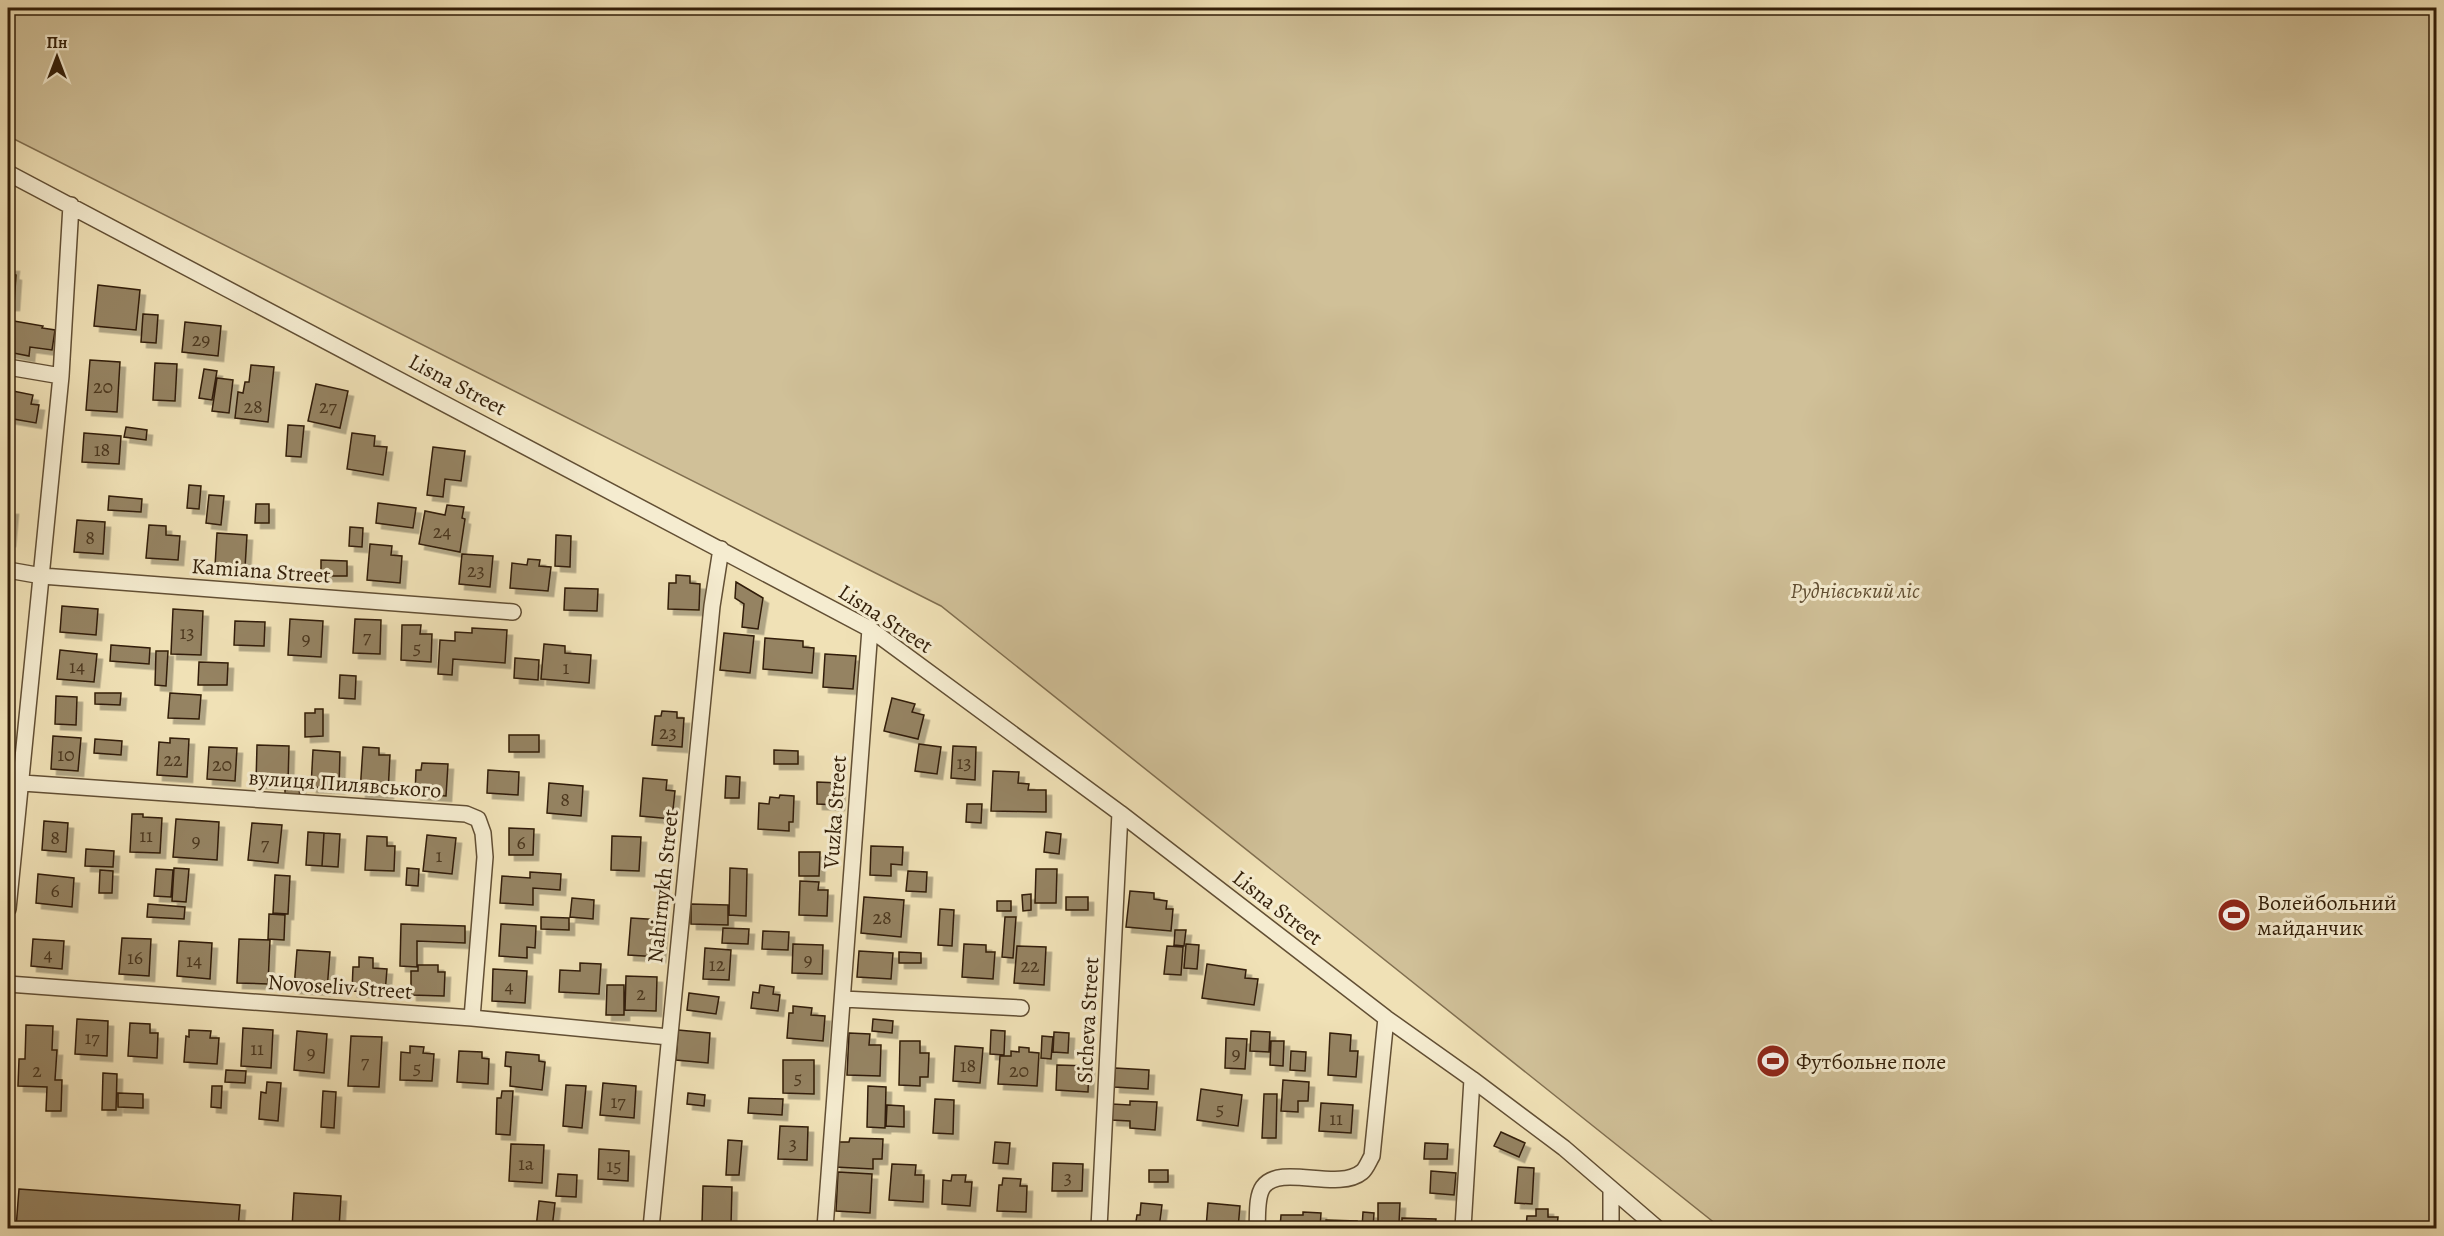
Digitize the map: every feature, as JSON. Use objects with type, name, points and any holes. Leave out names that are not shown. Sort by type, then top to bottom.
[{"type":"street","name":"Lisna Street","points":[[8,173],[870,629],[1120,813],[1386,1018],[1563,1148],[1657,1228]]},
{"type":"street","points":[[8,909],[13,783],[42,576],[61,376],[71,205]]},
{"type":"street","points":[[8,367],[61,376]]},
{"type":"street","name":"Nahirnykh Street","points":[[651,1228],[712,606],[721,549]]},
{"type":"street","name":"Kamiana Street","points":[[8,570],[42,576],[513,612]]},
{"type":"street","name":"Vuzka Street","points":[[825,1228],[870,629]]},
{"type":"street","name":"вулиця Пилявського","points":[[13,783],[454,813],[466,814],[478,819],[483,833],[485,857],[472,1018]]},
{"type":"street","name":"Sicheva Street","points":[[1099,1228],[1120,813]]},
{"type":"street","name":"Novoseliv Street","points":[[8,984],[472,1018],[669,1037]]},
{"type":"street","points":[[843,999],[1022,1008]]},
{"type":"street","points":[[1257,1228],[1259,1197],[1263,1186],[1275,1178],[1348,1179],[1363,1172],[1372,1156],[1386,1018]]},
{"type":"street","points":[[1463,1228],[1472,1079]]},
{"type":"street","points":[[1611,1191],[1611,1228]]},
{"type":"green space","name":"Руднівський ліс","points":[[8,8],[2436,8],[2436,1228],[1721,1228],[941,606],[8,136]]},
{"type":"building","points":[[8,266],[14,266],[13,274],[16,275],[14,305],[8,305]]},
{"type":"building","points":[[98,285],[140,290],[136,330],[94,326]]},
{"type":"building","points":[[143,314],[158,315],[156,343],[141,342]]},
{"type":"building","points":[[8,320],[55,330],[52,350],[30,347],[29,356],[8,352]]},
{"type":"building","points":[[185,322],[221,326],[218,356],[182,352]]},
{"type":"building","points":[[90,360],[120,362],[117,412],[86,410]]},
{"type":"building","points":[[155,363],[177,364],[175,401],[153,400]]},
{"type":"building","points":[[251,365],[274,367],[268,422],[235,418],[238,392],[243,393],[245,382],[249,382]]},
{"type":"building","points":[[204,369],[217,371],[212,400],[199,398]]},
{"type":"building","points":[[217,378],[233,380],[229,413],[212,411]]},
{"type":"building","points":[[316,384],[348,391],[340,428],[308,421]]},
{"type":"building","points":[[8,390],[33,395],[31,404],[39,405],[36,423],[8,418]]},
{"type":"building","points":[[288,425],[304,426],[301,457],[286,456]]},
{"type":"building","points":[[126,427],[147,430],[146,440],[124,437]]},
{"type":"building","points":[[84,433],[121,436],[119,464],[82,462]]},
{"type":"building","points":[[352,433],[375,436],[374,446],[387,447],[383,475],[347,469]]},
{"type":"building","points":[[433,447],[465,451],[461,481],[445,479],[443,497],[427,495]]},
{"type":"building","points":[[189,485],[201,486],[199,509],[187,508]]},
{"type":"building","points":[[209,495],[224,496],[221,525],[206,523]]},
{"type":"building","points":[[109,496],[142,499],[141,512],[108,510]]},
{"type":"building","points":[[378,503],[416,508],[413,528],[376,523]]},
{"type":"building","points":[[256,504],[269,504],[269,523],[255,523]]},
{"type":"building","points":[[447,505],[464,507],[462,518],[465,519],[460,552],[419,544],[425,511],[445,515]]},
{"type":"building","points":[[8,509],[13,509],[10,541],[8,541]]},
{"type":"building","points":[[77,520],[105,522],[103,554],[74,552]]},
{"type":"building","points":[[149,525],[166,526],[166,535],[180,536],[178,560],[146,558]]},
{"type":"building","points":[[350,527],[363,528],[362,547],[349,546]]},
{"type":"building","points":[[217,533],[247,535],[245,568],[215,566]]},
{"type":"building","points":[[556,535],[571,536],[570,567],[555,566]]},
{"type":"building","points":[[370,544],[392,546],[391,555],[402,556],[400,583],[367,580]]},
{"type":"building","points":[[462,554],[493,556],[490,587],[459,584]]},
{"type":"building","points":[[528,559],[540,560],[539,566],[551,567],[548,591],[510,588],[512,563],[527,565]]},
{"type":"building","points":[[321,560],[347,561],[347,576],[321,576]]},
{"type":"building","points":[[676,575],[690,576],[690,583],[700,584],[699,610],[668,609],[669,583],[676,583]]},
{"type":"building","points":[[736,582],[763,598],[758,629],[742,627],[744,604],[735,598]]},
{"type":"building","points":[[565,588],[598,589],[597,611],[564,610]]},
{"type":"building","points":[[62,606],[98,609],[96,635],[60,632]]},
{"type":"building","points":[[173,609],[203,611],[201,655],[171,654]]},
{"type":"building","points":[[290,619],[323,621],[321,657],[288,655]]},
{"type":"building","points":[[355,619],[381,620],[380,654],[353,653]]},
{"type":"building","points":[[235,621],[265,622],[264,646],[234,645]]},
{"type":"building","points":[[402,625],[421,625],[420,634],[432,634],[431,662],[401,660]]},
{"type":"building","points":[[472,628],[507,630],[505,663],[453,659],[452,675],[438,674],[440,640],[455,641],[455,632],[472,633]]},
{"type":"building","points":[[724,633],[754,636],[750,673],[720,670]]},
{"type":"building","points":[[765,638],[803,641],[803,647],[814,648],[812,673],[763,669]]},
{"type":"building","points":[[544,644],[565,646],[565,653],[591,655],[589,683],[541,679]]},
{"type":"building","points":[[111,645],[150,648],[149,664],[110,661]]},
{"type":"building","points":[[60,650],[97,654],[94,682],[57,679]]},
{"type":"building","points":[[156,651],[168,651],[166,686],[155,685]]},
{"type":"building","points":[[825,654],[856,656],[853,689],[823,687]]},
{"type":"building","points":[[515,658],[539,660],[538,680],[514,678]]},
{"type":"building","points":[[199,662],[228,663],[227,685],[198,685]]},
{"type":"building","points":[[340,675],[356,676],[355,699],[339,698]]},
{"type":"building","points":[[95,693],[121,693],[120,705],[95,704]]},
{"type":"building","points":[[170,693],[201,695],[199,719],[168,718]]},
{"type":"building","points":[[56,696],[77,697],[76,725],[55,724]]},
{"type":"building","points":[[892,698],[915,704],[912,712],[924,715],[918,739],[884,731]]},
{"type":"building","points":[[315,709],[323,709],[323,736],[305,737],[305,713],[315,713]]},
{"type":"building","points":[[662,711],[677,712],[677,718],[684,718],[682,747],[652,745],[655,716],[661,716]]},
{"type":"building","points":[[509,735],[539,735],[539,752],[509,752]]},
{"type":"building","points":[[53,736],[81,738],[78,771],[51,769]]},
{"type":"building","points":[[170,738],[189,739],[187,777],[157,775],[159,742],[170,743]]},
{"type":"building","points":[[95,739],[122,741],[121,755],[94,753]]},
{"type":"building","points":[[919,744],[941,747],[937,774],[915,771]]},
{"type":"building","points":[[257,745],[289,746],[288,783],[300,783],[299,801],[285,801],[285,784],[256,783]]},
{"type":"building","points":[[953,746],[976,747],[975,780],[951,778]]},
{"type":"building","points":[[209,747],[237,748],[235,781],[207,779]]},
{"type":"building","points":[[363,747],[379,748],[379,755],[390,755],[388,793],[360,792]]},
{"type":"building","points":[[313,750],[340,752],[339,788],[311,787]]},
{"type":"building","points":[[774,750],[798,751],[798,764],[774,764]]},
{"type":"building","points":[[422,763],[448,764],[446,796],[415,794],[416,770],[421,770]]},
{"type":"building","points":[[488,770],[519,772],[518,795],[487,793]]},
{"type":"building","points":[[993,771],[1019,772],[1018,783],[1029,784],[1028,790],[1046,790],[1046,812],[991,811]]},
{"type":"building","points":[[726,776],[740,777],[739,798],[725,798]]},
{"type":"building","points":[[643,778],[667,780],[666,790],[675,791],[672,819],[640,816]]},
{"type":"building","points":[[817,782],[840,783],[839,805],[817,804]]},
{"type":"building","points":[[549,783],[583,786],[581,816],[547,813]]},
{"type":"building","points":[[780,795],[794,796],[793,822],[789,822],[789,831],[758,829],[759,803],[769,804],[770,797],[779,798]]},
{"type":"building","points":[[967,804],[982,804],[981,823],[966,822]]},
{"type":"building","points":[[132,814],[162,818],[160,853],[130,852]]},
{"type":"building","points":[[176,819],[219,822],[217,860],[173,857]]},
{"type":"building","points":[[44,821],[68,823],[66,852],[42,850]]},
{"type":"building","points":[[252,823],[282,825],[278,863],[248,860]]},
{"type":"building","points":[[509,828],[534,829],[533,855],[509,855]]},
{"type":"building","points":[[308,832],[324,833],[322,866],[306,865]]},
{"type":"building","points":[[1046,832],[1061,834],[1059,854],[1044,852]]},
{"type":"building","points":[[324,833],[340,834],[338,867],[322,866]]},
{"type":"building","points":[[427,835],[456,838],[452,874],[423,871]]},
{"type":"building","points":[[367,836],[387,837],[387,846],[395,846],[394,871],[365,870]]},
{"type":"building","points":[[612,836],[641,837],[639,871],[611,870]]},
{"type":"building","points":[[871,846],[903,847],[902,865],[891,864],[891,876],[870,875]]},
{"type":"building","points":[[86,849],[114,851],[113,867],[85,866]]},
{"type":"building","points":[[799,852],[820,852],[819,876],[799,876]]},
{"type":"building","points":[[174,868],[189,869],[186,902],[172,901]]},
{"type":"building","points":[[407,868],[419,869],[418,886],[406,885]]},
{"type":"building","points":[[730,868],[747,869],[746,916],[729,915]]},
{"type":"building","points":[[156,869],[173,870],[171,897],[154,896]]},
{"type":"building","points":[[1036,869],[1057,869],[1056,903],[1035,903]]},
{"type":"building","points":[[100,870],[113,871],[112,893],[99,893]]},
{"type":"building","points":[[908,871],[927,872],[926,892],[906,891]]},
{"type":"building","points":[[530,872],[561,874],[560,890],[533,888],[533,905],[500,903],[502,876],[530,878]]},
{"type":"building","points":[[38,874],[74,878],[72,907],[36,903]]},
{"type":"building","points":[[275,875],[290,876],[288,914],[273,913]]},
{"type":"building","points":[[800,881],[819,882],[818,890],[828,890],[827,916],[799,915]]},
{"type":"building","points":[[1130,891],[1154,893],[1154,899],[1167,901],[1166,909],[1173,909],[1171,931],[1126,927]]},
{"type":"building","points":[[1031,894],[1031,910],[1023,911],[1022,895]]},
{"type":"building","points":[[864,897],[904,900],[901,937],[861,933]]},
{"type":"building","points":[[1066,897],[1088,897],[1088,910],[1066,910]]},
{"type":"building","points":[[572,898],[594,900],[593,919],[570,917]]},
{"type":"building","points":[[997,901],[1011,901],[1011,911],[997,911]]},
{"type":"building","points":[[148,904],[185,907],[184,919],[147,917]]},
{"type":"building","points":[[691,904],[728,905],[728,925],[691,924]]},
{"type":"building","points":[[940,909],[954,910],[952,946],[938,945]]},
{"type":"building","points":[[269,914],[285,915],[284,940],[268,939]]},
{"type":"building","points":[[541,917],[569,918],[569,930],[541,929]]},
{"type":"building","points":[[1005,917],[1016,917],[1013,958],[1002,957]]},
{"type":"building","points":[[631,918],[663,920],[660,957],[628,955]]},
{"type":"building","points":[[401,924],[465,926],[465,943],[417,941],[417,967],[400,966]]},
{"type":"building","points":[[501,924],[536,926],[535,948],[527,947],[527,958],[499,956]]},
{"type":"building","points":[[723,928],[749,929],[748,944],[722,943]]},
{"type":"building","points":[[1175,930],[1186,930],[1184,946],[1174,945]]},
{"type":"building","points":[[763,931],[789,932],[788,950],[762,949]]},
{"type":"building","points":[[122,938],[151,939],[149,976],[119,974]]},
{"type":"building","points":[[33,939],[64,941],[62,969],[31,966]]},
{"type":"building","points":[[239,939],[270,940],[268,984],[237,983]]},
{"type":"building","points":[[179,941],[212,943],[210,979],[177,976]]},
{"type":"building","points":[[793,944],[823,945],[822,974],[792,973]]},
{"type":"building","points":[[964,944],[986,945],[986,952],[995,952],[993,979],[962,977]]},
{"type":"building","points":[[1186,944],[1199,945],[1197,969],[1184,968]]},
{"type":"building","points":[[1017,946],[1046,947],[1044,985],[1014,983]]},
{"type":"building","points":[[1167,946],[1183,947],[1181,975],[1164,974]]},
{"type":"building","points":[[705,948],[731,950],[729,980],[703,979]]},
{"type":"building","points":[[297,950],[330,952],[327,990],[294,988]]},
{"type":"building","points":[[859,951],[893,953],[891,979],[857,977]]},
{"type":"building","points":[[899,952],[921,953],[921,963],[899,963]]},
{"type":"building","points":[[359,957],[373,958],[373,968],[387,969],[385,993],[352,991],[353,967],[359,967]]},
{"type":"building","points":[[580,963],[601,964],[599,994],[559,992],[560,970],[580,971]]},
{"type":"building","points":[[1207,964],[1246,970],[1245,978],[1258,979],[1254,1005],[1202,998]]},
{"type":"building","points":[[418,965],[438,965],[438,972],[445,972],[444,996],[411,995],[411,971],[418,971]]},
{"type":"building","points":[[493,969],[527,971],[525,1003],[492,1001]]},
{"type":"building","points":[[626,976],[657,977],[656,1011],[625,1010]]},
{"type":"building","points":[[607,985],[624,985],[624,1015],[606,1015]]},
{"type":"building","points":[[760,985],[774,987],[773,994],[780,995],[778,1011],[751,1008],[753,992],[759,993]]},
{"type":"building","points":[[689,993],[719,997],[716,1014],[687,1010]]},
{"type":"building","points":[[793,1006],[812,1008],[811,1015],[825,1016],[823,1041],[787,1038],[789,1013],[793,1013]]},
{"type":"building","points":[[77,1019],[108,1021],[107,1056],[75,1054]]},
{"type":"building","points":[[873,1019],[893,1021],[892,1033],[872,1031]]},
{"type":"building","points":[[130,1023],[150,1024],[150,1033],[158,1033],[157,1058],[128,1056]]},
{"type":"building","points":[[26,1025],[53,1026],[52,1050],[57,1050],[55,1080],[62,1080],[61,1111],[46,1111],[47,1087],[18,1086],[19,1059],[25,1059]]},
{"type":"building","points":[[243,1028],[273,1030],[271,1068],[241,1066]]},
{"type":"building","points":[[189,1030],[211,1031],[210,1038],[219,1038],[217,1064],[184,1062],[186,1036],[189,1037]]},
{"type":"building","points":[[678,1030],[710,1033],[708,1063],[676,1060]]},
{"type":"building","points":[[991,1030],[1005,1031],[1004,1055],[990,1054]]},
{"type":"building","points":[[297,1031],[327,1034],[324,1073],[294,1070]]},
{"type":"building","points":[[1251,1031],[1270,1032],[1269,1052],[1250,1051]]},
{"type":"building","points":[[1054,1032],[1069,1033],[1068,1053],[1053,1052]]},
{"type":"building","points":[[849,1033],[870,1034],[869,1045],[881,1045],[880,1076],[847,1075]]},
{"type":"building","points":[[1330,1033],[1351,1035],[1350,1051],[1358,1051],[1356,1077],[1328,1075]]},
{"type":"building","points":[[351,1036],[382,1037],[379,1087],[348,1086]]},
{"type":"building","points":[[1042,1036],[1053,1037],[1051,1059],[1041,1058]]},
{"type":"building","points":[[1226,1038],[1247,1039],[1245,1069],[1225,1068]]},
{"type":"building","points":[[900,1041],[920,1041],[920,1053],[929,1053],[928,1077],[920,1077],[920,1086],[899,1085]]},
{"type":"building","points":[[1271,1041],[1284,1041],[1283,1066],[1270,1065]]},
{"type":"building","points":[[410,1046],[424,1047],[423,1053],[434,1054],[432,1081],[400,1080],[401,1052],[410,1053]]},
{"type":"building","points":[[955,1046],[983,1048],[980,1083],[953,1081]]},
{"type":"building","points":[[1019,1047],[1029,1048],[1029,1052],[1039,1053],[1037,1086],[998,1084],[1000,1056],[1011,1056],[1011,1051],[1019,1052]]},
{"type":"building","points":[[459,1051],[482,1052],[482,1058],[489,1059],[488,1084],[457,1082]]},
{"type":"building","points":[[1291,1051],[1306,1052],[1305,1071],[1290,1070]]},
{"type":"building","points":[[506,1052],[539,1055],[539,1061],[545,1062],[542,1090],[510,1086],[511,1067],[505,1066]]},
{"type":"building","points":[[783,1060],[814,1060],[814,1094],[783,1093]]},
{"type":"building","points":[[1057,1065],[1089,1066],[1088,1092],[1056,1090]]},
{"type":"building","points":[[1115,1068],[1149,1070],[1148,1089],[1114,1087]]},
{"type":"building","points":[[226,1070],[246,1071],[245,1083],[225,1082]]},
{"type":"building","points":[[103,1073],[117,1074],[116,1110],[102,1110]]},
{"type":"building","points":[[1283,1080],[1309,1082],[1308,1101],[1298,1101],[1298,1112],[1281,1111]]},
{"type":"building","points":[[267,1082],[281,1083],[278,1121],[259,1119],[261,1092],[266,1093]]},
{"type":"building","points":[[603,1083],[636,1086],[634,1118],[600,1115]]},
{"type":"building","points":[[566,1085],[586,1086],[582,1128],[563,1126]]},
{"type":"building","points":[[212,1086],[222,1086],[221,1108],[211,1107]]},
{"type":"building","points":[[868,1086],[886,1087],[885,1128],[867,1127]]},
{"type":"building","points":[[1201,1089],[1242,1095],[1238,1126],[1197,1120]]},
{"type":"building","points":[[323,1091],[336,1092],[334,1128],[321,1127]]},
{"type":"building","points":[[502,1091],[513,1091],[510,1135],[496,1134],[497,1098],[501,1098]]},
{"type":"building","points":[[118,1093],[143,1094],[143,1108],[118,1107]]},
{"type":"building","points":[[688,1093],[705,1095],[704,1106],[687,1104]]},
{"type":"building","points":[[1264,1094],[1277,1094],[1276,1138],[1262,1138]]},
{"type":"building","points":[[749,1098],[783,1099],[782,1115],[748,1113]]},
{"type":"building","points":[[935,1099],[954,1100],[953,1134],[933,1133]]},
{"type":"building","points":[[1130,1101],[1157,1102],[1155,1130],[1130,1128],[1130,1121],[1111,1120],[1112,1104],[1130,1105]]},
{"type":"building","points":[[1321,1103],[1353,1105],[1351,1133],[1319,1131]]},
{"type":"building","points":[[887,1105],[904,1106],[904,1127],[886,1126]]},
{"type":"building","points":[[780,1126],[808,1127],[807,1160],[778,1159]]},
{"type":"building","points":[[1501,1132],[1525,1143],[1519,1157],[1494,1146]]},
{"type":"building","points":[[850,1138],[883,1139],[882,1159],[873,1159],[873,1169],[835,1167],[837,1142],[849,1142]]},
{"type":"building","points":[[728,1140],[742,1141],[739,1175],[726,1175]]},
{"type":"building","points":[[995,1142],[1010,1143],[1008,1164],[993,1163]]},
{"type":"building","points":[[1425,1143],[1448,1144],[1447,1159],[1424,1159]]},
{"type":"building","points":[[511,1144],[544,1145],[542,1183],[509,1181]]},
{"type":"building","points":[[599,1149],[629,1151],[628,1181],[598,1179]]},
{"type":"building","points":[[1053,1163],[1083,1164],[1082,1191],[1052,1191]]},
{"type":"building","points":[[892,1164],[916,1165],[915,1175],[924,1175],[923,1202],[889,1200]]},
{"type":"building","points":[[1518,1167],[1534,1168],[1532,1204],[1515,1203]]},
{"type":"building","points":[[1149,1170],[1168,1170],[1168,1182],[1149,1182]]},
{"type":"building","points":[[1431,1171],[1456,1173],[1454,1195],[1430,1193]]},
{"type":"building","points":[[838,1172],[872,1174],[870,1213],[836,1211]]},
{"type":"building","points":[[558,1174],[577,1175],[576,1197],[556,1196]]},
{"type":"building","points":[[952,1175],[966,1175],[965,1182],[972,1182],[970,1206],[942,1204],[943,1180],[951,1181]]},
{"type":"building","points":[[1003,1178],[1021,1179],[1020,1186],[1027,1186],[1026,1212],[997,1211],[999,1185],[1002,1185]]},
{"type":"building","points":[[703,1186],[732,1187],[731,1225],[702,1224]]},
{"type":"building","points":[[19,1189],[240,1205],[238,1228],[16,1228]]},
{"type":"building","points":[[294,1193],[341,1196],[339,1228],[292,1228]]},
{"type":"building","points":[[539,1201],[555,1203],[552,1228],[536,1228]]},
{"type":"building","points":[[1141,1203],[1162,1205],[1159,1228],[1135,1228],[1137,1215],[1140,1215]]},
{"type":"building","points":[[1208,1203],[1240,1206],[1238,1228],[1206,1228]]},
{"type":"building","points":[[1378,1203],[1400,1203],[1399,1223],[1378,1222]]},
{"type":"building","points":[[1536,1209],[1548,1209],[1548,1217],[1558,1217],[1557,1228],[1526,1228],[1527,1216],[1536,1216]]},
{"type":"building","points":[[1303,1212],[1321,1213],[1320,1228],[1280,1228],[1281,1215],[1303,1215]]},
{"type":"building","points":[[1363,1212],[1374,1213],[1373,1228],[1362,1228]]},
{"type":"building","points":[[1402,1218],[1436,1219],[1435,1228],[1402,1228]]},
{"type":"building","points":[[1326,1220],[1357,1221],[1356,1228],[1325,1228]]},
{"type":"place","name":"Волейбольний майданчик","points":[[2234,915]]},
{"type":"place","name":"Футбольне поле","points":[[1773,1061]]}]
